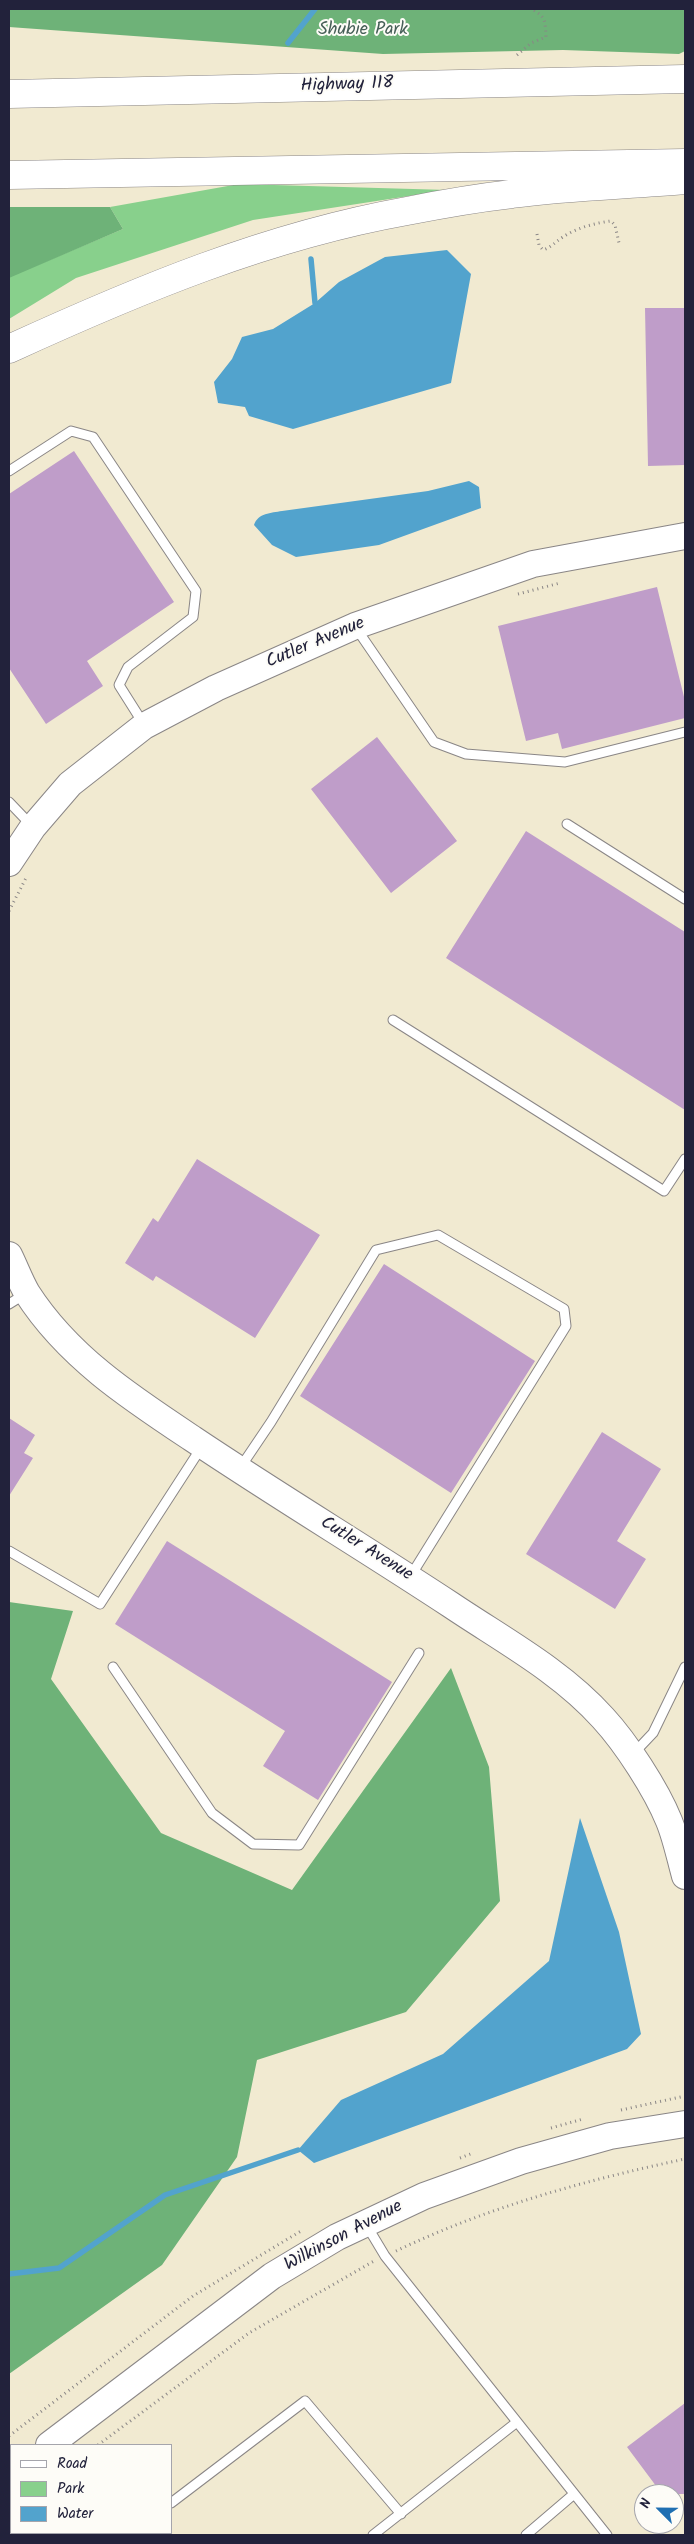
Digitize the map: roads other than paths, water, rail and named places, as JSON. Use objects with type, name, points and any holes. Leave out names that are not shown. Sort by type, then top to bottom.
[{"type":"highway","points":[[9,76],[324,87]]},
{"type":"highway","name":"Highway 118","points":[[9,94],[685,79]]},
{"type":"highway","points":[[9,175],[685,163]]},
{"type":"highway","points":[[9,349],[195,268],[300,235],[406,211],[513,193],[685,180]]},
{"type":"street","name":"Cutler Avenue","points":[[18,868],[33,827],[70,784],[144,726],[216,688],[355,626],[533,564],[685,536]]},
{"type":"street","name":"Cutler Avenue","points":[[9,1254],[18,1298],[63,1338],[88,1364],[117,1388],[203,1446],[410,1577],[530,1656],[573,1688],[603,1718],[632,1755],[669,1821],[685,1876]]},
{"type":"street","name":"Wilkinson Avenue","points":[[50,2444],[272,2276],[337,2237],[424,2196],[521,2161],[610,2136],[685,2124]]},
{"type":"lane","points":[[9,471],[71,431],[93,437],[196,591],[193,617],[128,667],[119,685],[144,726]]},
{"type":"lane","points":[[355,626],[434,742],[466,754],[565,762],[685,732]]},
{"type":"lane","points":[[9,802],[33,827]]},
{"type":"lane","points":[[567,824],[685,899]]},
{"type":"lane","points":[[393,1020],[664,1191],[685,1159]]},
{"type":"lane","points":[[239,1469],[276,1414],[376,1250],[438,1235],[564,1310],[566,1326],[410,1577]]},
{"type":"lane","points":[[9,1551],[100,1604],[203,1446]]},
{"type":"lane","points":[[112,1667],[212,1813],[254,1844],[299,1845],[419,1653]]},
{"type":"lane","points":[[632,1755],[653,1733],[685,1666]]},
{"type":"lane","points":[[366,2223],[385,2256],[607,2535]]},
{"type":"lane","points":[[172,2502],[305,2401],[401,2514]]},
{"type":"lane","points":[[373,2535],[517,2422]]},
{"type":"lane","points":[[526,2535],[574,2494]]},
{"type":"water","points":[[447,250],[471,274],[451,383],[293,429],[249,416],[245,407],[218,403],[214,382],[232,359],[242,337],[273,329],[315,303],[339,282],[385,257]]},
{"type":"water","points":[[469,481],[479,487],[481,508],[379,545],[296,557],[272,545],[254,525],[259,518],[269,513],[428,491]]},
{"type":"water","points":[[580,1818],[619,1932],[641,2034],[627,2049],[314,2163],[298,2150],[341,2100],[443,2054],[549,1961]]},
{"type":"waterway","points":[[288,43],[315,9]]},
{"type":"waterway","points":[[311,259],[315,303]]},
{"type":"waterway","points":[[9,2274],[59,2268],[165,2195],[298,2150]]},
{"type":"park label","name":"Shubie Park","points":[[363,31]]}]
